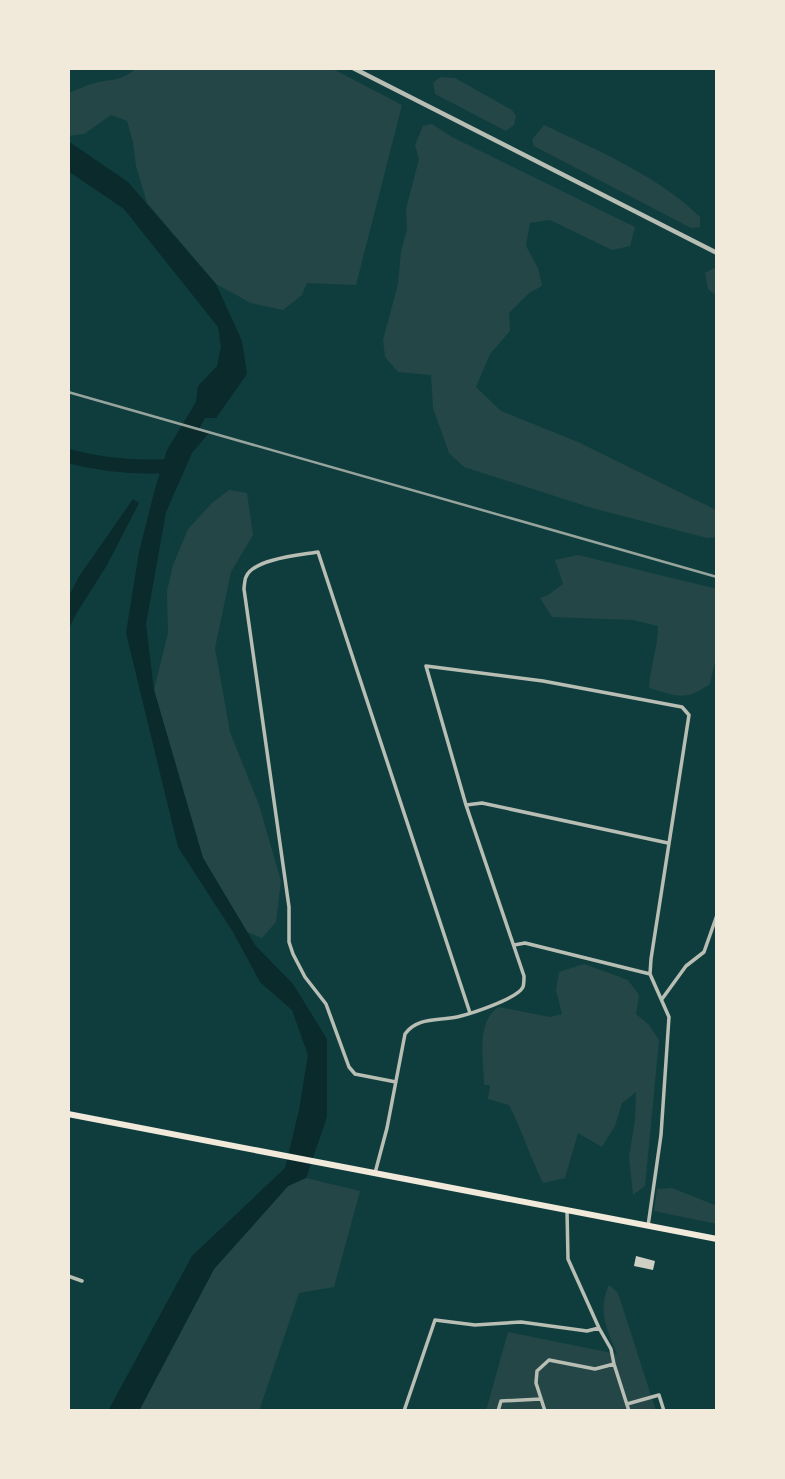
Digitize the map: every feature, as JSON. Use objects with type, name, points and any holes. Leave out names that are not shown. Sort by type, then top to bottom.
[{"type":"main road","points":[[68,1114],[717,1239]]},
{"type":"street","points":[[354,68],[717,253]]},
{"type":"street","points":[[396,1082],[355,1074],[349,1067],[326,1004],[305,977],[289,942],[289,907],[244,589],[251,569],[261,564],[318,552],[470,1013]]},
{"type":"street","points":[[375,1173],[405,1034],[411,1026],[470,1013],[517,994],[524,986],[524,976],[466,805],[426,666],[544,681],[682,707],[689,715],[667,844],[650,974],[669,1017],[660,1135],[648,1226]]},
{"type":"street","points":[[466,805],[482,803],[667,844]]},
{"type":"street","points":[[662,1000],[686,966],[704,952],[717,915]]},
{"type":"street","points":[[514,945],[525,943],[650,974]]},
{"type":"street","points":[[567,1210],[568,1259],[611,1349],[629,1411]]},
{"type":"street","points":[[68,1276],[82,1281]]},
{"type":"street","points":[[404,1411],[435,1320],[475,1325],[521,1322],[587,1331],[599,1328]]},
{"type":"street","points":[[545,1411],[536,1383],[537,1371],[549,1360],[595,1369],[614,1364]]},
{"type":"street","points":[[627,1404],[659,1395],[664,1411]]},
{"type":"street","points":[[498,1411],[501,1401],[541,1399]]},
{"type":"shaded area","points":[[136,68],[331,68],[402,105],[356,285],[307,283],[302,295],[283,310],[251,303],[216,284],[147,203],[127,121],[111,115],[84,134],[68,136],[68,93],[122,77]]},
{"type":"shaded area","points":[[440,77],[455,78],[512,110],[516,116],[514,125],[506,131],[435,94],[433,83]]},
{"type":"shaded area","points":[[432,124],[452,137],[635,227],[630,246],[612,250],[550,220],[530,223],[526,246],[538,268],[542,286],[529,293],[509,313],[510,331],[490,354],[476,387],[501,411],[578,442],[716,510],[717,537],[707,538],[592,508],[464,467],[449,453],[433,408],[431,375],[398,372],[385,357],[383,340],[398,284],[401,251],[407,230],[406,209],[419,159],[415,145],[423,126]]},
{"type":"shaded area","points":[[544,125],[626,165],[666,189],[700,217],[700,227],[691,228],[534,146],[532,140]]},
{"type":"shaded area","points":[[68,141],[128,182],[216,284],[242,341],[247,374],[216,418],[205,418],[199,429],[209,433],[192,453],[166,512],[146,624],[154,690],[203,858],[255,945],[293,984],[327,1039],[327,1117],[306,1178],[288,1186],[214,1269],[139,1411],[108,1411],[192,1256],[285,1168],[299,1110],[308,1055],[292,1010],[260,982],[233,932],[178,847],[126,633],[139,552],[155,489],[167,450],[196,402],[198,386],[217,366],[221,347],[218,327],[124,209],[68,171]]},
{"type":"shaded area","points":[[717,269],[717,296],[708,289],[705,273]]},
{"type":"shaded area","points":[[229,490],[247,493],[253,535],[231,572],[215,648],[230,732],[259,805],[281,881],[276,922],[262,938],[247,932],[203,858],[154,690],[168,633],[167,591],[173,565],[188,529],[212,503]]},
{"type":"shaded area","points":[[133,499],[139,503],[107,565],[68,630],[68,598],[78,578]]},
{"type":"shaded area","points":[[578,555],[717,589],[717,653],[710,684],[694,693],[681,696],[649,688],[658,626],[633,620],[552,617],[540,598],[563,584],[555,560]]},
{"type":"shaded area","points":[[584,964],[628,980],[639,995],[636,1014],[649,1025],[659,1040],[645,1186],[633,1195],[629,1157],[636,1092],[622,1103],[615,1126],[602,1147],[578,1133],[565,1178],[543,1183],[509,1105],[488,1099],[490,1085],[484,1085],[482,1042],[491,1013],[499,1007],[550,1017],[562,1014],[556,990],[559,972]]},
{"type":"shaded area","points":[[306,1178],[360,1191],[334,1287],[299,1293],[259,1411],[139,1411],[214,1269],[288,1186]]},
{"type":"shaded area","points":[[672,1188],[717,1206],[717,1224],[654,1211],[657,1189]]},
{"type":"shaded area","points":[[609,1285],[618,1293],[656,1411],[486,1411],[508,1332],[617,1354],[604,1312],[605,1294]]},
{"type":"building","points":[[636,1256],[655,1261],[653,1270],[634,1266]]},
{"type":"waterway","points":[[68,456],[118,465],[168,466]]},
{"type":"railway","points":[[68,392],[717,577]]}]
